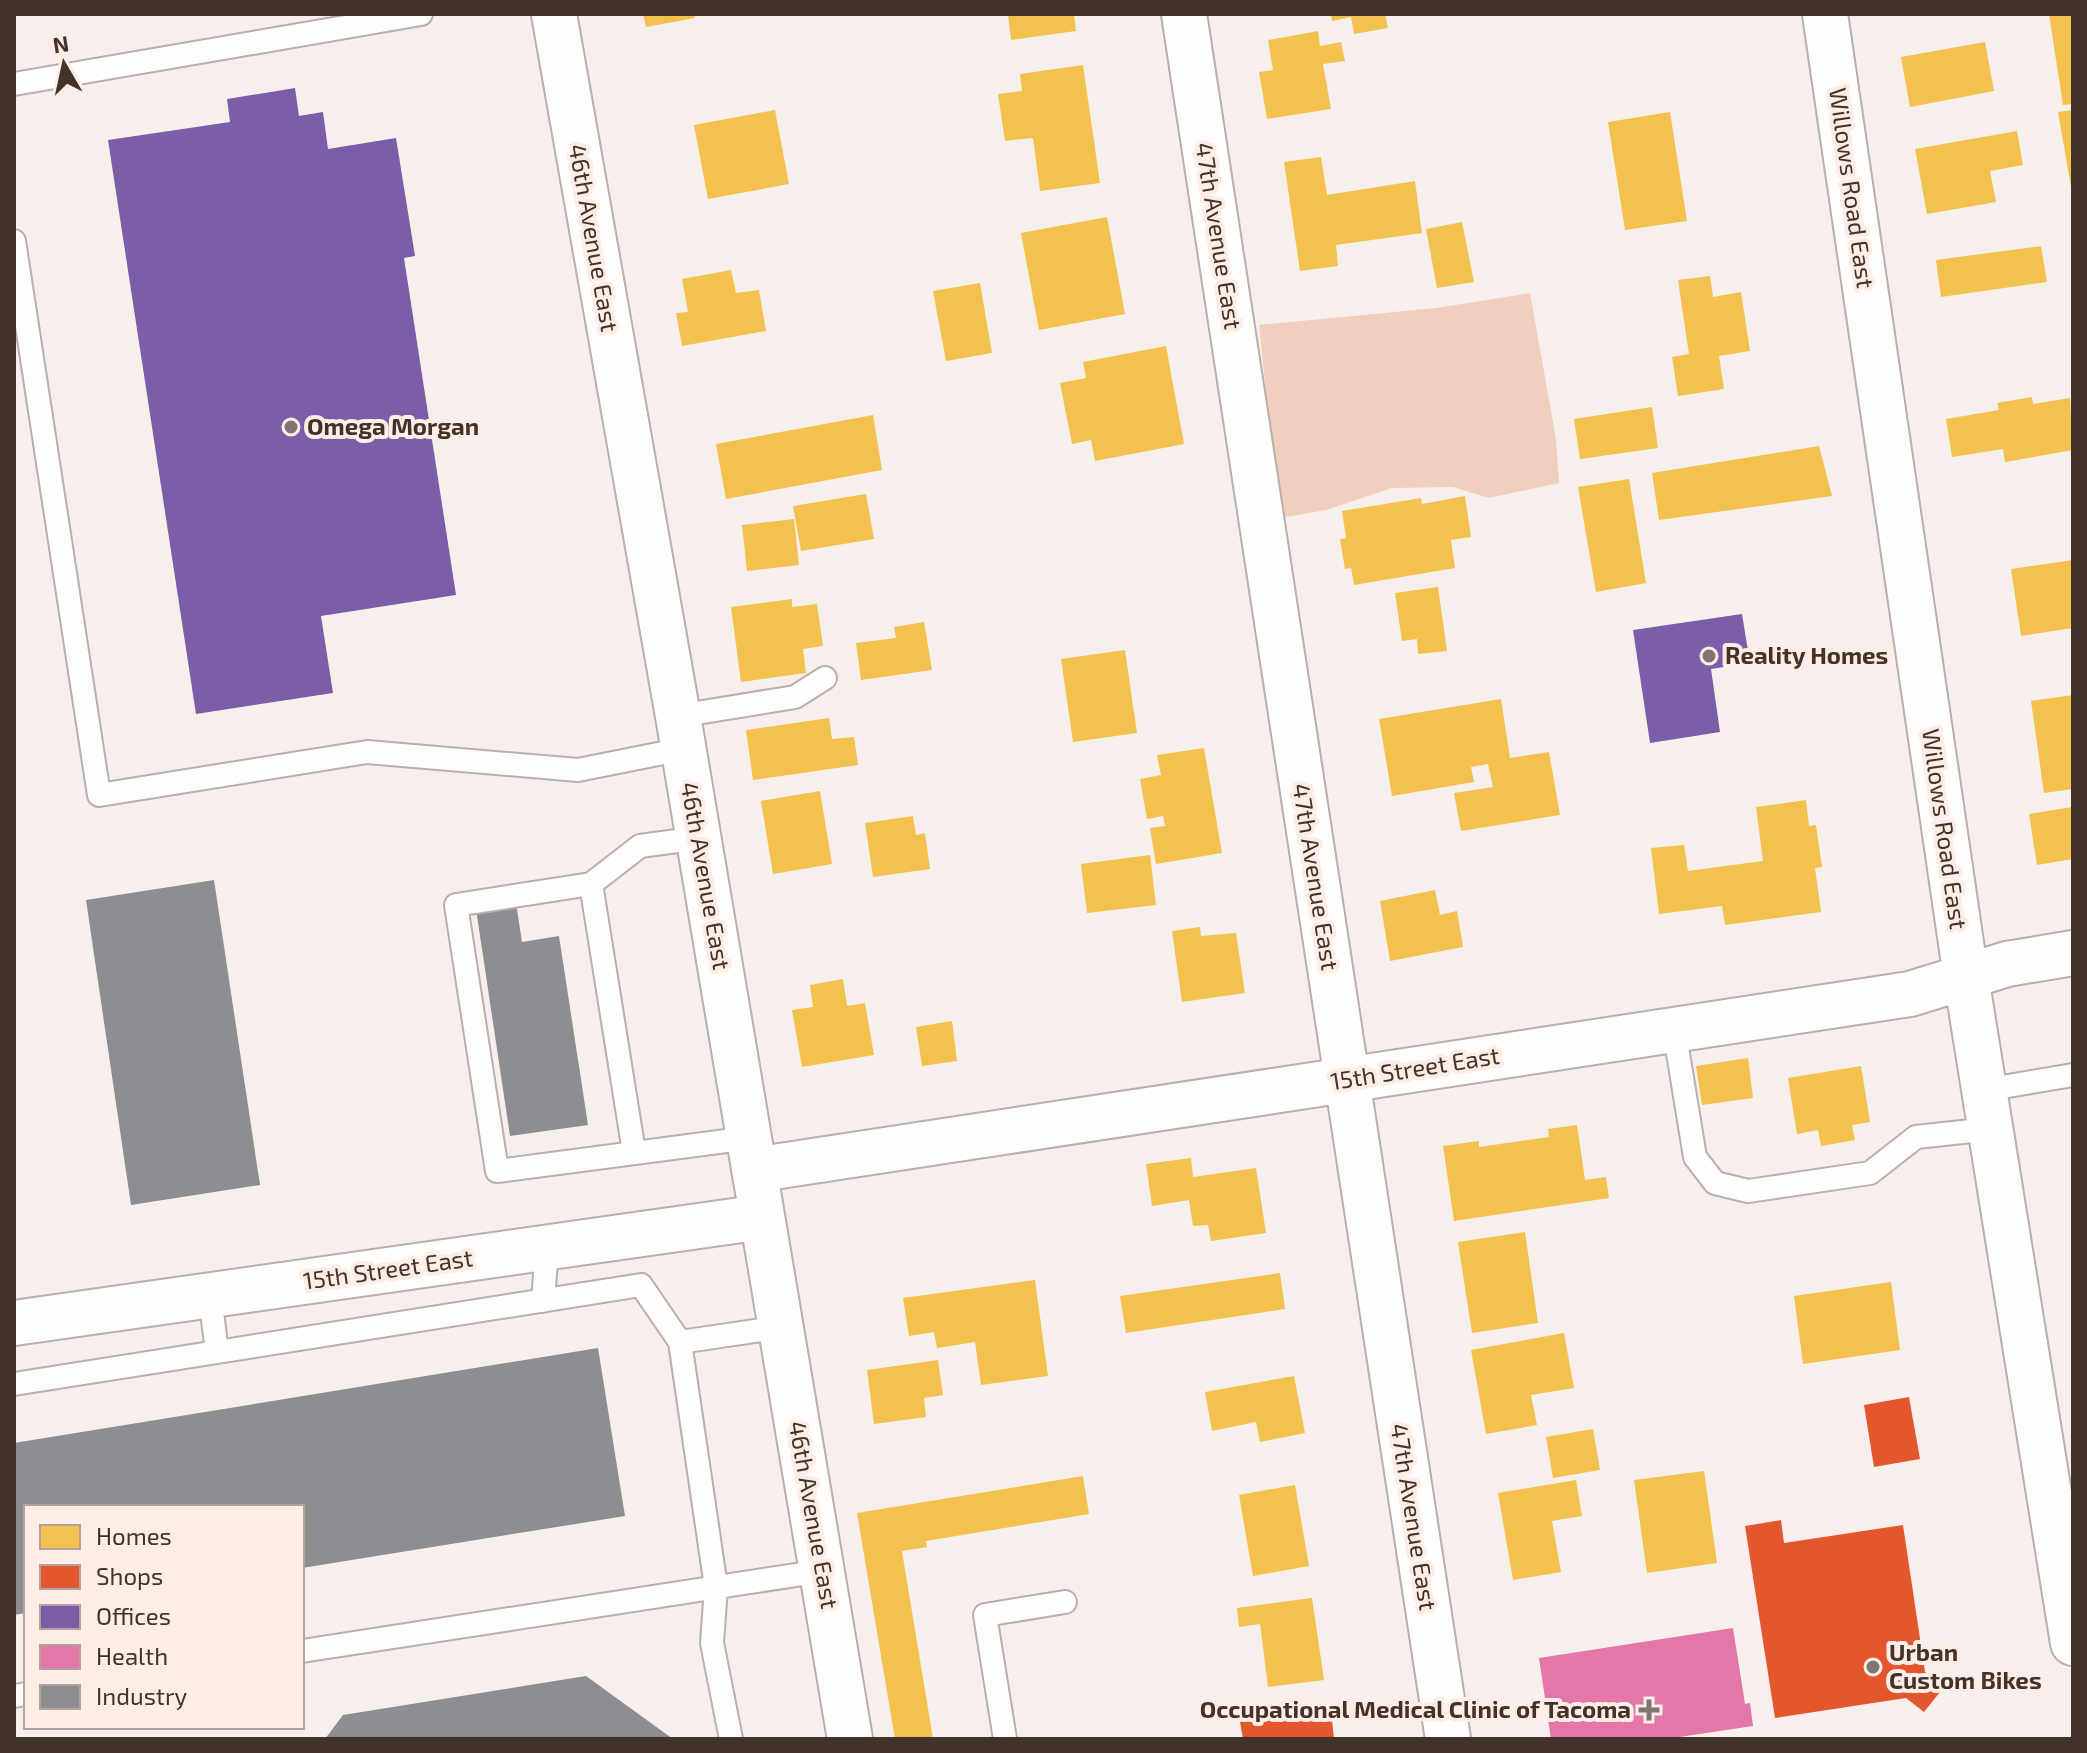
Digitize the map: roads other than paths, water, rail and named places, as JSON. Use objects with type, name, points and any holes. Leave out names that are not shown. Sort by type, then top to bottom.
[{"type":"street","name":"46th Avenue East","points":[[554,14],[699,838],[850,1739]]},
{"type":"street","name":"47th Avenue East","points":[[1184,14],[1448,1739]]},
{"type":"street","name":"Willows Road East","points":[[1825,14],[1966,977],[2073,1643]]},
{"type":"street","name":"15th Street East","points":[[751,1154],[1346,1079],[1910,994],[2007,964],[2073,953]]},
{"type":"street","name":"15th Street East","points":[[14,1323],[762,1217]]},
{"type":"lane","points":[[14,84],[421,14]]},
{"type":"lane","points":[[14,241],[99,795],[367,752],[578,770],[680,733],[795,697],[825,678]]},
{"type":"lane","points":[[699,838],[640,846],[591,884],[456,905],[497,1171],[634,1152],[751,1154]]},
{"type":"lane","points":[[591,884],[634,1152]]},
{"type":"lane","points":[[1674,1029],[1695,1157],[1715,1183],[1748,1191],[1870,1173],[1916,1137],[2073,1075]]},
{"type":"lane","points":[[543,1301],[547,1247]]},
{"type":"lane","points":[[14,1384],[641,1285],[680,1342],[716,1587],[712,1643],[731,1739]]},
{"type":"lane","points":[[210,1296],[217,1352]]},
{"type":"lane","points":[[680,1342],[781,1327]]},
{"type":"lane","points":[[304,1651],[822,1571]]},
{"type":"lane","points":[[1005,1739],[985,1615],[1065,1602]]},
{"type":"place","name":"Omega Morgan","points":[[291,427]]},
{"type":"place","name":"Reality Homes","points":[[1709,656]]},
{"type":"place","name":"Urban Custom Bikes","points":[[1873,1667]]},
{"type":"place","name":"Occupational Medical Clinic of Tacoma","points":[[1649,1710]]}]
